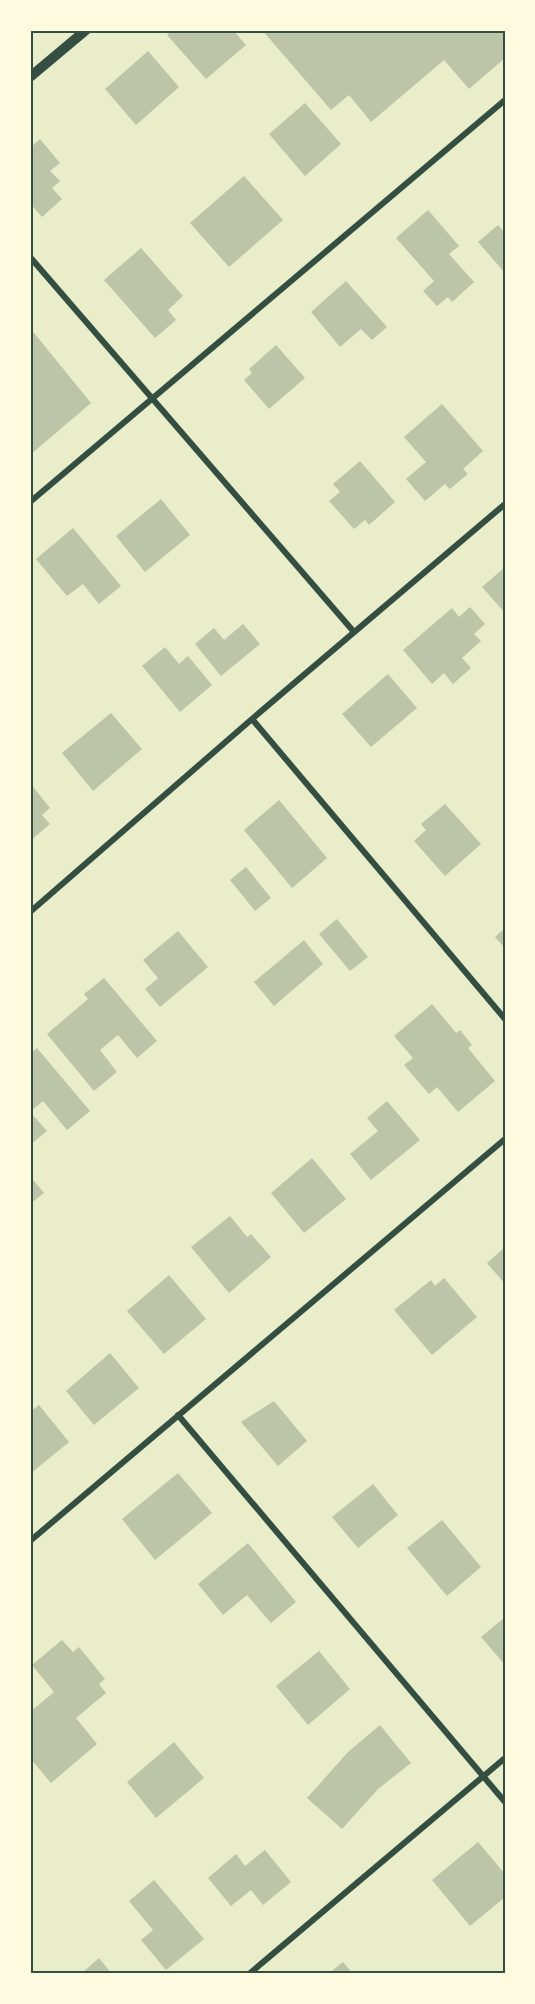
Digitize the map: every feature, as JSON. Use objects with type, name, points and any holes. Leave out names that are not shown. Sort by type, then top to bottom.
[{"type":"street","points":[[30,77],[86,30]]},
{"type":"street","points":[[30,502],[505,100]]},
{"type":"street","points":[[30,256],[354,632]]},
{"type":"street","points":[[30,912],[505,504]]},
{"type":"street","points":[[252,719],[505,1019]]},
{"type":"street","points":[[30,1541],[505,1139]]},
{"type":"street","points":[[178,1415],[505,1802]]},
{"type":"street","points":[[249,1974],[505,1758]]},
{"type":"building","points":[[173,30],[233,30],[246,45],[206,79],[167,35]]},
{"type":"building","points":[[262,30],[505,30],[505,58],[469,89],[444,60],[371,122],[349,95],[331,110]]},
{"type":"building","points":[[148,51],[179,87],[136,125],[105,89]]},
{"type":"building","points":[[305,103],[341,144],[305,176],[269,134]]},
{"type":"building","points":[[40,139],[60,163],[50,171],[60,181],[52,188],[62,199],[42,217],[30,203],[30,148]]},
{"type":"building","points":[[244,176],[283,220],[229,267],[190,223]]},
{"type":"building","points":[[428,210],[459,246],[449,254],[474,282],[452,302],[448,297],[437,306],[423,291],[434,281],[396,238]]},
{"type":"building","points":[[498,225],[505,233],[505,273],[478,242]]},
{"type":"building","points":[[141,248],[183,296],[168,310],[176,320],[155,338],[104,280]]},
{"type":"building","points":[[346,281],[387,327],[372,340],[361,329],[340,347],[311,312]]},
{"type":"building","points":[[30,328],[91,403],[30,455]]},
{"type":"building","points":[[276,345],[305,378],[269,409],[244,380],[252,373],[249,369]]},
{"type":"building","points":[[442,404],[483,451],[463,469],[468,474],[450,489],[445,484],[425,501],[406,479],[426,462],[404,437]]},
{"type":"building","points":[[360,461],[395,502],[369,525],[365,520],[354,529],[329,501],[340,492],[333,484]]},
{"type":"building","points":[[161,499],[190,535],[145,572],[116,536]]},
{"type":"building","points":[[73,528],[121,586],[99,604],[83,584],[67,596],[36,559]]},
{"type":"building","points":[[505,567],[505,613],[482,587]]},
{"type":"building","points":[[470,607],[485,624],[474,634],[481,641],[462,658],[471,668],[453,684],[444,673],[432,684],[403,650],[452,608],[459,617]]},
{"type":"building","points":[[243,624],[260,644],[221,676],[195,644],[214,628],[224,640]]},
{"type":"building","points":[[165,647],[179,664],[188,656],[212,685],[180,712],[142,666]]},
{"type":"building","points":[[388,674],[417,708],[371,747],[342,714]]},
{"type":"building","points":[[111,713],[142,749],[93,791],[62,753]]},
{"type":"building","points":[[30,783],[50,808],[42,815],[50,824],[30,841]]},
{"type":"building","points":[[279,800],[327,858],[292,888],[244,830]]},
{"type":"building","points":[[445,804],[481,844],[445,876],[414,841],[426,830],[421,824]]},
{"type":"building","points":[[246,867],[271,898],[255,911],[230,880]]},
{"type":"building","points":[[337,919],[368,957],[350,971],[319,934]]},
{"type":"building","points":[[505,928],[505,948],[495,937]]},
{"type":"building","points":[[178,931],[208,967],[160,1007],[145,989],[158,978],[143,960]]},
{"type":"building","points":[[304,940],[323,964],[274,1006],[254,982]]},
{"type":"building","points":[[104,978],[157,1041],[137,1058],[118,1035],[100,1050],[117,1072],[94,1091],[47,1034],[88,999],[84,994]]},
{"type":"building","points":[[432,1004],[456,1033],[460,1030],[472,1045],[468,1048],[495,1081],[458,1112],[437,1087],[429,1094],[404,1065],[413,1058],[394,1036]]},
{"type":"building","points":[[37,1048],[90,1111],[67,1130],[43,1101],[30,1112],[30,1054]]},
{"type":"building","points":[[387,1101],[420,1140],[371,1180],[350,1154],[378,1131],[367,1118]]},
{"type":"building","points":[[30,1112],[47,1131],[30,1145]]},
{"type":"building","points":[[312,1158],[346,1199],[304,1233],[271,1193]]},
{"type":"building","points":[[30,1176],[44,1193],[30,1204]]},
{"type":"building","points":[[230,1216],[247,1237],[251,1234],[271,1257],[229,1293],[191,1247]]},
{"type":"building","points":[[505,1247],[505,1284],[487,1263]]},
{"type":"building","points":[[169,1275],[206,1319],[164,1354],[127,1311]]},
{"type":"building","points":[[444,1278],[477,1317],[432,1355],[394,1310],[431,1280],[435,1286]]},
{"type":"building","points":[[110,1353],[139,1388],[94,1425],[66,1391]]},
{"type":"building","points":[[274,1401],[307,1441],[278,1466],[241,1422]]},
{"type":"building","points":[[39,1405],[69,1442],[30,1474],[30,1412]]},
{"type":"building","points":[[178,1473],[212,1513],[155,1560],[122,1519]]},
{"type":"building","points":[[373,1484],[398,1515],[358,1548],[332,1517]]},
{"type":"building","points":[[442,1520],[481,1567],[447,1596],[407,1548]]},
{"type":"building","points":[[248,1543],[296,1602],[271,1623],[247,1595],[223,1615],[198,1584]]},
{"type":"building","points":[[505,1617],[505,1665],[481,1637]]},
{"type":"building","points":[[62,1640],[73,1652],[79,1647],[105,1679],[99,1684],[106,1693],[76,1718],[97,1744],[51,1783],[30,1758],[30,1712],[54,1692],[32,1665]]},
{"type":"building","points":[[319,1651],[350,1689],[308,1725],[276,1686]]},
{"type":"building","points":[[380,1725],[411,1763],[378,1789],[342,1829],[307,1798],[348,1752]]},
{"type":"building","points":[[174,1742],[204,1778],[156,1818],[127,1782]]},
{"type":"building","points":[[478,1842],[505,1874],[505,1897],[470,1926],[432,1880]]},
{"type":"building","points":[[265,1850],[291,1882],[263,1905],[251,1890],[231,1906],[208,1878],[236,1854],[245,1866]]},
{"type":"building","points":[[154,1880],[204,1939],[166,1970],[141,1940],[153,1930],[129,1901]]},
{"type":"building","points":[[99,1958],[112,1974],[81,1974]]},
{"type":"building","points":[[343,1962],[353,1974],[328,1974]]}]
